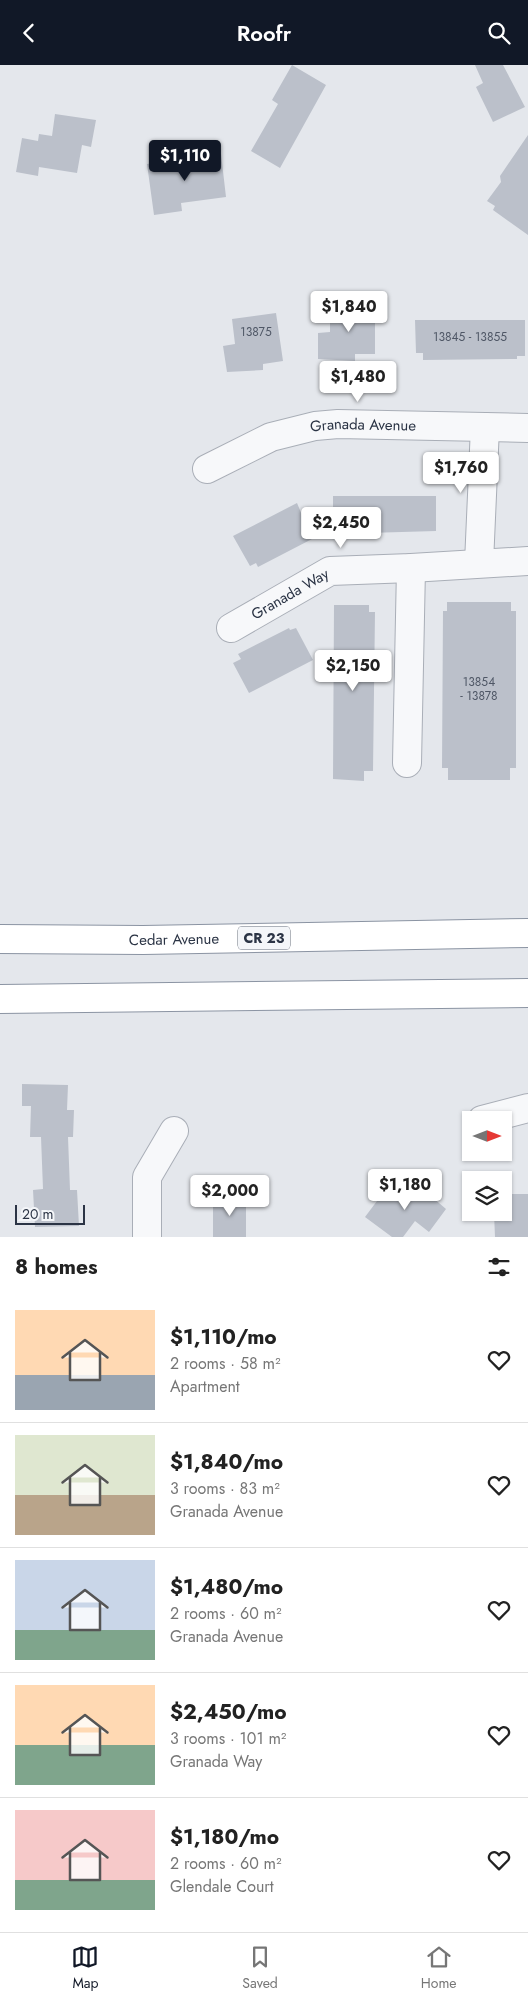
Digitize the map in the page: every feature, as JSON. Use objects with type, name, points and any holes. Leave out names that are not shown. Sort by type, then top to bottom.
[{"type":"highway","name":"Cedar Avenue","points":[[0,939],[143,940],[528,933]]},
{"type":"highway","points":[[0,999],[528,993]]},
{"type":"street","name":"Granada Avenue","points":[[207,469],[271,437],[315,426],[338,424],[528,428]]},
{"type":"street","points":[[479,563],[485,427]]},
{"type":"street","name":"Granada Way","points":[[231,628],[330,571],[528,561]]},
{"type":"street","points":[[407,763],[411,568]]},
{"type":"street","points":[[512,1112],[528,1108]]},
{"type":"street","points":[[147,1237],[147,1177],[174,1131]]},
{"type":"building","points":[[292,65],[326,85],[280,168],[251,151],[278,104],[272,100]]},
{"type":"building","points":[[475,65],[503,65],[525,107],[493,122],[476,87],[483,83]]},
{"type":"building","points":[[55,114],[96,120],[91,147],[82,145],[77,173],[39,167],[38,176],[16,172],[22,138],[38,141],[39,134],[52,136]]},
{"type":"building","points":[[528,135],[528,235],[493,210],[495,206],[487,201],[501,182],[500,176]]},
{"type":"building","points":[[221,154],[226,197],[181,203],[182,211],[154,215],[147,164]]},
{"type":"building","points":[[330,305],[375,305],[375,354],[355,354],[355,361],[318,359],[318,333],[330,332]]},
{"type":"building","points":[[276,313],[283,361],[263,364],[263,370],[227,372],[223,346],[235,344],[232,319]]},
{"type":"building","points":[[415,320],[525,320],[525,356],[517,356],[517,359],[423,360],[423,353],[416,353]]},
{"type":"building","points":[[333,496],[436,496],[436,531],[333,534]]},
{"type":"building","points":[[297,503],[312,539],[258,567],[256,563],[250,566],[233,536]]},
{"type":"building","points":[[447,602],[511,602],[511,611],[516,611],[516,768],[510,768],[510,780],[448,780],[448,768],[442,768],[443,611],[447,611]]},
{"type":"building","points":[[334,605],[369,605],[369,612],[375,612],[373,771],[364,771],[364,781],[333,779]]},
{"type":"building","points":[[289,628],[290,630],[296,628],[313,660],[249,693],[233,663],[241,659],[238,654]]},
{"type":"building","points":[[22,1084],[68,1085],[67,1110],[74,1110],[73,1137],[68,1137],[70,1190],[77,1190],[79,1226],[35,1227],[33,1190],[43,1189],[41,1137],[30,1137],[31,1106],[22,1106]]},
{"type":"building","points":[[392,1181],[411,1195],[418,1185],[446,1209],[429,1232],[415,1221],[403,1237],[392,1237],[365,1217]]},
{"type":"building","points":[[512,1194],[528,1194],[528,1237],[495,1237],[494,1221],[512,1221]]},
{"type":"building","points":[[213,1198],[246,1198],[246,1237],[213,1237]]}]
